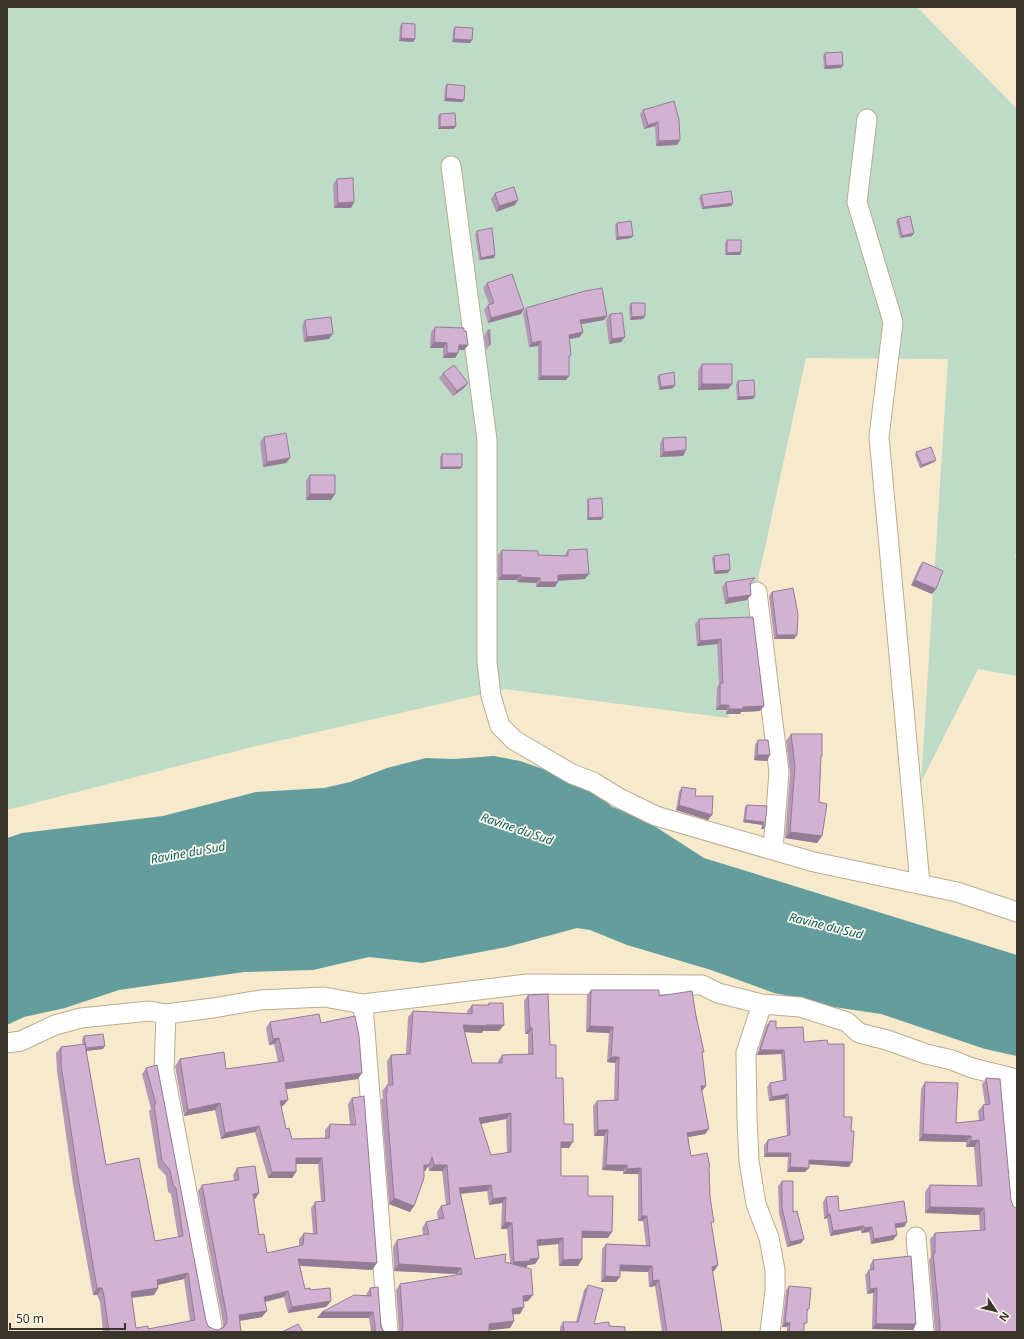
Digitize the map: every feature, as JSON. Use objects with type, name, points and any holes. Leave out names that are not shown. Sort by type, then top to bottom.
[{"type":"street","points":[[867,119],[857,202],[893,322],[879,437],[920,884]]},
{"type":"street","points":[[451,166],[487,440],[487,662],[491,696],[500,726],[514,740],[532,752],[572,774],[593,782],[619,798],[656,816],[814,862],[957,892],[1017,912]]},
{"type":"street","points":[[757,592],[779,772],[774,850]]},
{"type":"street","points":[[7,1043],[21,1041],[55,1025],[81,1018],[149,1011],[166,1014],[260,1000],[324,997],[363,1004],[527,984],[702,984],[718,993],[762,1004],[800,1007],[847,1022],[859,1033],[887,1040],[926,1054],[952,1060],[972,1068],[1011,1078],[1017,1206]]},
{"type":"street","points":[[363,1004],[388,1332]]},
{"type":"street","points":[[762,1004],[746,1053],[747,1118],[749,1161],[756,1204],[769,1238],[774,1270],[775,1291],[770,1332]]},
{"type":"street","points":[[166,1014],[164,1070],[212,1325]]},
{"type":"street","points":[[916,1237],[924,1332]]},
{"type":"green space","points":[[7,7],[917,7],[1017,109],[1017,548],[1015,558],[1017,557],[1017,676],[978,669],[921,782],[948,359],[806,358],[728,718],[505,689],[252,747],[7,810]]},
{"type":"water","name":"Ravine du Sud","points":[[494,756],[520,761],[584,783],[612,807],[642,818],[704,858],[1017,955],[1017,1056],[985,1049],[881,1014],[827,1006],[801,998],[774,993],[711,970],[627,945],[590,930],[577,928],[507,947],[422,963],[369,957],[313,970],[244,972],[119,990],[65,1008],[24,1017],[7,1025],[7,838],[22,833],[163,816],[256,792],[324,788],[350,782],[387,768],[426,758],[454,759]]},
{"type":"building","points":[[402,23],[415,24],[415,39],[401,38]]},
{"type":"building","points":[[455,27],[473,28],[472,40],[454,39]]},
{"type":"building","points":[[842,52],[843,65],[826,66],[825,53]]},
{"type":"building","points":[[447,84],[465,86],[464,100],[446,98]]},
{"type":"building","points":[[674,101],[679,120],[680,140],[659,141],[658,122],[648,125],[643,110]]},
{"type":"building","points":[[455,113],[456,126],[440,127],[440,114]]},
{"type":"building","points":[[353,178],[354,202],[338,203],[337,179]]},
{"type":"building","points":[[514,187],[518,200],[499,206],[495,193]]},
{"type":"building","points":[[731,191],[733,203],[704,207],[701,195]]},
{"type":"building","points":[[910,216],[914,233],[902,236],[898,219]]},
{"type":"building","points":[[631,221],[633,236],[618,237],[617,223]]},
{"type":"building","points":[[492,228],[495,255],[481,258],[477,231]]},
{"type":"building","points":[[727,240],[741,240],[741,252],[727,253]]},
{"type":"building","points":[[512,274],[524,309],[491,318],[488,305],[494,303],[487,283]]},
{"type":"building","points":[[602,288],[607,316],[580,320],[583,332],[569,335],[571,355],[569,356],[569,376],[541,376],[541,341],[532,343],[526,308],[585,291]]},
{"type":"building","points":[[631,303],[645,303],[645,316],[632,317]]},
{"type":"building","points":[[622,313],[625,337],[612,339],[610,314]]},
{"type":"building","points":[[331,317],[333,334],[307,337],[305,320]]},
{"type":"building","points":[[435,327],[464,328],[464,331],[466,331],[468,345],[459,345],[458,353],[447,353],[447,343],[434,342]]},
{"type":"building","points":[[488,330],[490,330],[490,345]]},
{"type":"building","points":[[702,364],[732,364],[732,384],[702,384]]},
{"type":"building","points":[[454,365],[468,383],[457,391],[443,373]]},
{"type":"building","points":[[674,372],[675,385],[661,387],[659,375]]},
{"type":"building","points":[[754,380],[755,396],[739,397],[738,381]]},
{"type":"building","points":[[286,433],[290,458],[267,462],[264,437]]},
{"type":"building","points":[[686,437],[686,450],[664,452],[663,438]]},
{"type":"building","points":[[931,447],[936,460],[922,465],[916,452]]},
{"type":"building","points":[[442,454],[462,454],[462,467],[442,467]]},
{"type":"building","points":[[310,475],[335,475],[335,494],[310,494]]},
{"type":"building","points":[[602,498],[603,517],[589,518],[588,499]]},
{"type":"building","points":[[587,549],[589,574],[558,575],[558,582],[540,582],[540,578],[521,577],[521,575],[502,575],[502,550],[538,551],[538,555],[568,556],[568,550]]},
{"type":"building","points":[[729,554],[730,570],[715,571],[714,556]]},
{"type":"building","points":[[923,562],[943,571],[936,589],[915,580]]},
{"type":"building","points":[[755,578],[750,583],[751,595],[728,598],[726,582]]},
{"type":"building","points":[[793,588],[798,614],[797,635],[777,635],[772,592]]},
{"type":"building","points":[[753,617],[764,706],[729,709],[729,705],[720,705],[720,683],[723,683],[721,639],[700,641],[699,619]]},
{"type":"building","points":[[791,734],[822,734],[819,802],[827,804],[822,836],[790,832],[795,766]]},
{"type":"building","points":[[758,740],[768,740],[770,755],[757,755]]},
{"type":"building","points":[[682,787],[696,789],[695,796],[713,796],[712,815],[679,805]]},
{"type":"building","points":[[747,805],[767,806],[765,826],[763,826],[764,822],[745,820]]},
{"type":"building","points":[[591,990],[659,990],[659,996],[692,991],[704,1052],[702,1052],[706,1086],[701,1086],[709,1129],[687,1133],[691,1156],[707,1153],[710,1167],[710,1197],[714,1222],[711,1222],[718,1265],[712,1267],[722,1332],[667,1332],[659,1280],[653,1281],[652,1266],[620,1265],[620,1277],[605,1276],[606,1244],[650,1246],[647,1216],[642,1216],[641,1168],[627,1169],[627,1165],[606,1165],[608,1130],[598,1130],[597,1101],[618,1100],[619,1057],[611,1057],[613,1027],[590,1026]]},
{"type":"building","points":[[548,994],[550,1045],[556,1045],[556,1078],[563,1078],[564,1124],[573,1124],[573,1142],[561,1142],[561,1176],[588,1176],[588,1196],[613,1196],[612,1232],[582,1231],[582,1259],[563,1260],[563,1238],[537,1240],[539,1258],[530,1259],[530,1261],[514,1262],[512,1223],[505,1222],[506,1197],[493,1199],[491,1185],[459,1188],[475,1259],[506,1254],[505,1262],[531,1269],[533,1295],[523,1296],[524,1307],[512,1309],[514,1321],[489,1324],[489,1332],[401,1332],[403,1325],[400,1284],[462,1274],[461,1268],[399,1264],[397,1240],[429,1234],[426,1222],[444,1218],[441,1206],[450,1204],[447,1165],[434,1165],[432,1157],[429,1165],[424,1165],[424,1178],[414,1206],[394,1198],[386,1093],[387,1085],[393,1085],[391,1055],[410,1054],[413,1011],[472,1014],[472,1005],[489,1005],[489,1003],[503,1003],[504,1025],[463,1025],[472,1063],[502,1063],[502,1055],[533,1054],[528,995]],"holes":[[[511,1113],[511,1152],[491,1155],[479,1118]]]},
{"type":"building","points":[[319,1014],[321,1023],[355,1016],[359,1036],[362,1073],[285,1083],[288,1100],[280,1101],[286,1129],[289,1128],[292,1139],[329,1138],[330,1124],[356,1125],[352,1098],[364,1096],[377,1263],[298,1259],[305,1289],[330,1288],[331,1301],[292,1307],[288,1291],[264,1297],[267,1311],[239,1315],[241,1332],[109,1332],[102,1288],[97,1288],[78,1177],[61,1065],[61,1047],[85,1044],[106,1165],[139,1158],[155,1241],[183,1236],[176,1188],[173,1185],[170,1170],[162,1161],[154,1104],[156,1104],[146,1068],[157,1065],[206,1321],[208,1326],[218,1330],[224,1327],[227,1322],[227,1317],[202,1185],[239,1180],[237,1168],[255,1166],[259,1193],[253,1194],[259,1235],[264,1234],[267,1253],[303,1245],[304,1233],[317,1234],[315,1202],[325,1201],[322,1158],[296,1158],[296,1172],[272,1172],[259,1126],[225,1133],[220,1103],[188,1110],[180,1059],[224,1052],[226,1069],[284,1061],[279,1038],[273,1039],[270,1022]],"holes":[[[188,1273],[195,1320],[148,1329],[148,1326],[136,1328],[131,1292],[158,1288],[157,1280]]]},
{"type":"building","points":[[770,1021],[776,1021],[776,1028],[803,1027],[804,1042],[827,1040],[828,1044],[844,1044],[844,1117],[852,1117],[851,1131],[854,1131],[852,1162],[809,1160],[809,1168],[790,1167],[791,1153],[767,1153],[768,1140],[790,1135],[788,1094],[772,1097],[770,1083],[786,1080],[784,1050],[760,1050]]},
{"type":"building","points":[[103,1034],[105,1046],[86,1048],[84,1036]]},
{"type":"building","points":[[986,1078],[1000,1079],[1011,1200],[1013,1206],[1017,1209],[1017,1332],[940,1332],[933,1253],[935,1253],[935,1233],[985,1230],[984,1208],[930,1207],[930,1185],[982,1186],[979,1140],[971,1141],[971,1136],[923,1134],[925,1082],[958,1083],[956,1123],[984,1120],[983,1105],[990,1104]]},
{"type":"building","points":[[782,1181],[793,1181],[793,1212],[797,1211],[804,1239],[790,1242],[782,1208]]},
{"type":"building","points":[[838,1196],[839,1211],[904,1201],[907,1222],[895,1224],[897,1235],[874,1239],[872,1227],[865,1228],[864,1226],[833,1231],[830,1214],[828,1214],[826,1197]]},
{"type":"building","points":[[911,1256],[916,1324],[876,1324],[877,1288],[870,1289],[869,1270],[874,1269],[873,1260]]},
{"type":"building","points":[[588,1285],[603,1289],[594,1324],[609,1322],[609,1326],[625,1327],[625,1332],[564,1332],[563,1322],[578,1322]]},
{"type":"building","points":[[789,1286],[811,1288],[809,1309],[807,1309],[807,1323],[804,1323],[804,1332],[789,1332],[790,1323],[785,1323]]},
{"type":"building","points":[[378,1287],[381,1327],[384,1332],[375,1332],[373,1312],[322,1312],[354,1295],[371,1296],[370,1288]]},
{"type":"building","points":[[298,1324],[303,1332],[282,1332]]}]
